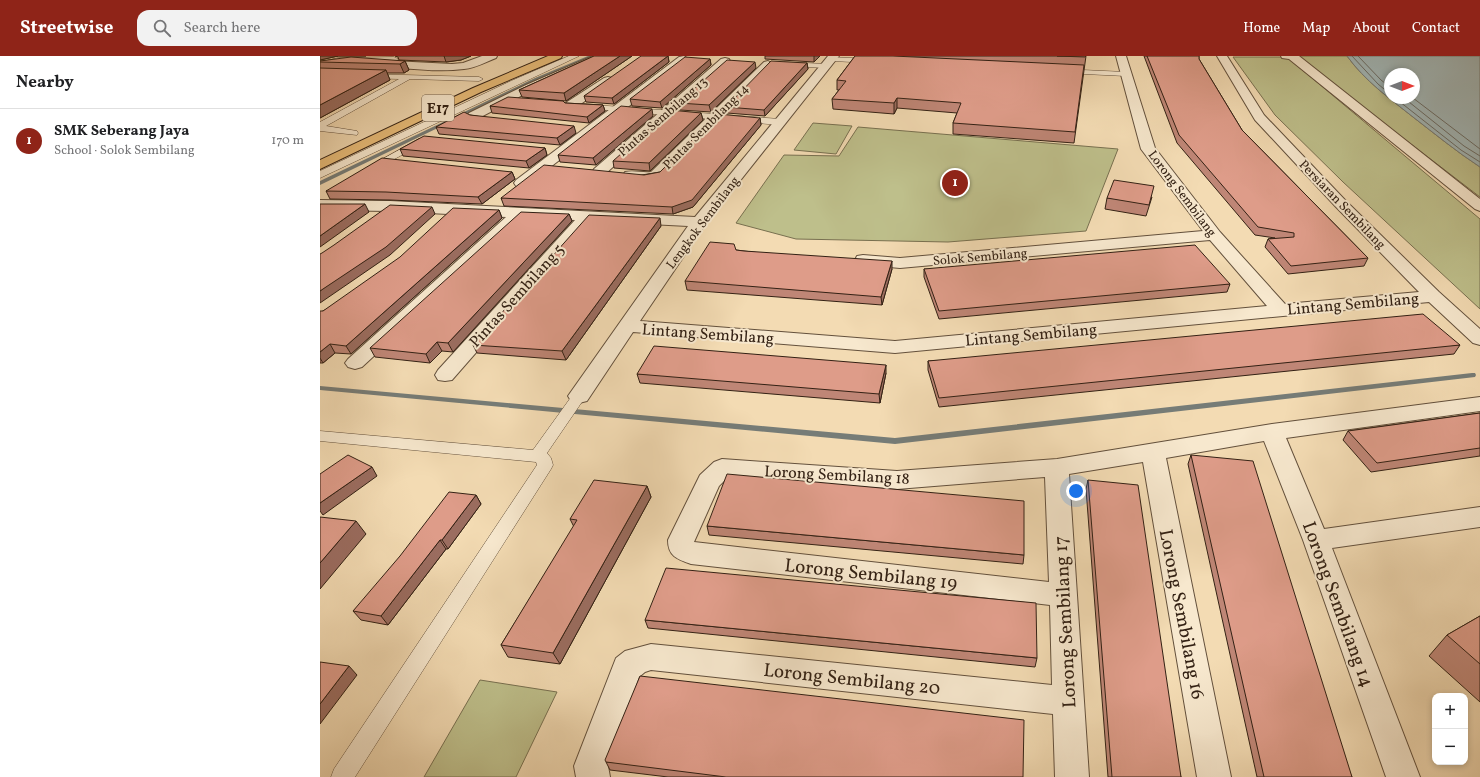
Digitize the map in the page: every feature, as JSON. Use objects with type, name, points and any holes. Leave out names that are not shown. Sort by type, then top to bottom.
[{"type":"highway","name":"E17","points":[[417,106],[535,56]]},
{"type":"highway","name":"E17","points":[[320,165],[477,90],[557,56]]},
{"type":"highway","points":[[334,143],[368,127]]},
{"type":"street","points":[[320,65],[353,62],[452,67],[465,66],[492,56]]},
{"type":"street","points":[[493,119],[473,116],[503,99],[602,56]]},
{"type":"street","name":"Lorong Sembilang","points":[[1121,56],[1148,149],[1214,235],[1280,310]]},
{"type":"street","name":"Persiaran Sembilang","points":[[1222,56],[1259,117],[1340,204],[1433,296],[1472,325],[1480,339]]},
{"type":"street","points":[[1286,56],[1292,56],[1480,206]]},
{"type":"street","points":[[670,58],[697,60]]},
{"type":"street","points":[[514,189],[683,59]]},
{"type":"street","points":[[711,60],[738,62]]},
{"type":"street","name":"Lengkok Sembilang","points":[[579,396],[699,222],[831,60]]},
{"type":"street","name":"Pintas Sembilang 13","points":[[592,171],[664,113],[724,61]]},
{"type":"street","points":[[750,63],[774,64]]},
{"type":"street","name":"Pintas Sembilang 14","points":[[592,171],[646,177],[656,175],[714,117],[774,64]]},
{"type":"street","points":[[567,105],[617,74]]},
{"type":"street","points":[[576,127],[592,129]]},
{"type":"street","points":[[548,149],[563,151]]},
{"type":"street","points":[[386,160],[409,162]]},
{"type":"street","points":[[543,166],[564,168]]},
{"type":"street","points":[[508,173],[531,175]]},
{"type":"street","points":[[485,211],[502,198]]},
{"type":"street","points":[[320,205],[390,206],[699,222]]},
{"type":"street","points":[[370,220],[390,206]]},
{"type":"street","points":[[437,225],[453,209]]},
{"type":"street","points":[[356,363],[519,213]]},
{"type":"street","name":"Pintas Sembilang 5","points":[[445,375],[587,216]]},
{"type":"street","name":"Solok Sembilang","points":[[846,259],[900,263],[1214,235]]},
{"type":"street","name":"Lintang Sembilang","points":[[628,326],[894,347],[1433,296]]},
{"type":"street","name":"Lorong Sembilang 18","points":[[681,548],[681,540],[709,481],[722,468],[896,480],[1057,468],[1272,432],[1480,404]]},
{"type":"street","name":"Lorong Sembilang 14","points":[[1272,432],[1316,540],[1403,777]]},
{"type":"street","name":"Lorong Sembilang 16","points":[[1153,451],[1214,777]]},
{"type":"street","name":"Lorong Sembilang 17","points":[[1057,468],[1072,777]]},
{"type":"street","points":[[1316,540],[1480,517]]},
{"type":"street","name":"Lorong Sembilang 19","points":[[681,548],[691,552],[1063,594]]},
{"type":"street","name":"Lorong Sembilang 20","points":[[593,777],[591,766],[627,668],[636,661],[651,657],[1068,701]]},
{"type":"lane","points":[[380,56],[398,58]]},
{"type":"lane","points":[[320,175],[472,102],[575,56]]},
{"type":"lane","points":[[320,65],[338,60],[398,58]]},
{"type":"lane","points":[[774,64],[831,60],[878,61]]},
{"type":"lane","points":[[1056,71],[1126,74]]},
{"type":"lane","points":[[363,75],[479,79]]},
{"type":"lane","points":[[320,127],[408,77]]},
{"type":"lane","points":[[503,99],[526,101]]},
{"type":"lane","points":[[567,105],[780,122]]},
{"type":"lane","points":[[320,127],[354,133]]},
{"type":"lane","points":[[386,160],[431,138]]},
{"type":"lane","points":[[537,456],[579,396]]},
{"type":"lane","points":[[320,436],[537,456],[543,458],[545,465],[342,777]]},
{"type":"green space","points":[[1296,56],[1347,56],[1369,81],[1384,94],[1384,104],[1396,104],[1446,143],[1480,167],[1480,197]]},
{"type":"green space","points":[[1233,57],[1287,57],[1480,219],[1480,309],[1343,182],[1275,115]]},
{"type":"green space","points":[[813,123],[852,126],[836,154],[794,150]]},
{"type":"green space","points":[[858,127],[1118,149],[1086,231],[948,242],[796,239],[736,223],[784,155],[839,156]]},
{"type":"green space","points":[[480,680],[557,692],[516,777],[424,777]]},
{"type":"water","points":[[1347,56],[1480,56],[1480,167],[1446,143],[1396,104],[1420,104],[1420,68],[1384,68],[1384,94]]},
{"type":"building","points":[[594,56],[620,56],[564,93],[519,90]]},
{"type":"building","points":[[641,56],[668,56],[612,98],[584,96]]},
{"type":"building","points":[[855,56],[893,56],[1084,65],[1075,132],[953,123],[961,103],[897,98],[894,103],[832,99],[846,81],[837,80]]},
{"type":"building","points":[[1057,56],[1086,56],[1085,57]]},
{"type":"building","points":[[1147,56],[1199,56],[1199,59],[1242,130],[1368,258],[1291,266],[1268,239],[1294,237],[1294,233],[1258,227],[1179,135]]},
{"type":"building","points":[[351,57],[405,61],[400,64],[320,62]]},
{"type":"building","points":[[685,57],[710,59],[660,102],[630,99]]},
{"type":"building","points":[[727,60],[755,62],[709,105],[678,103]]},
{"type":"building","points":[[771,61],[807,63],[764,110],[726,107]]},
{"type":"building","points":[[320,68],[386,70],[320,105]]},
{"type":"building","points":[[508,97],[603,105],[587,117],[490,106]]},
{"type":"building","points":[[621,106],[652,109],[593,158],[558,155]]},
{"type":"building","points":[[670,110],[701,113],[649,163],[613,161]]},
{"type":"building","points":[[464,112],[470,115],[574,126],[557,138],[436,127]]},
{"type":"building","points":[[718,114],[760,118],[692,200],[672,207],[501,198],[544,165],[644,175],[660,172]]},
{"type":"building","points":[[424,136],[545,148],[526,161],[400,149]]},
{"type":"building","points":[[382,158],[512,172],[478,197],[386,192],[326,191]]},
{"type":"building","points":[[1114,180],[1154,186],[1149,205],[1107,198]]},
{"type":"building","points":[[320,204],[365,204],[320,236]]},
{"type":"building","points":[[390,205],[432,207],[386,247],[320,291],[320,254]]},
{"type":"building","points":[[453,208],[499,210],[346,346],[330,344],[320,352],[320,311],[323,311],[400,257]]},
{"type":"building","points":[[521,212],[569,214],[448,343],[437,342],[426,354],[370,348]]},
{"type":"building","points":[[589,215],[660,218],[562,351],[473,345]]},
{"type":"building","points":[[710,242],[734,244],[736,250],[744,251],[892,261],[881,297],[685,281]]},
{"type":"building","points":[[1195,245],[1230,284],[939,311],[924,269]]},
{"type":"building","points":[[1423,314],[1460,345],[939,398],[928,361]]},
{"type":"building","points":[[654,346],[886,365],[879,394],[637,374]]},
{"type":"building","points":[[1480,413],[1480,448],[1377,463],[1348,431]]},
{"type":"building","points":[[348,455],[372,467],[320,503],[320,474]]},
{"type":"building","points":[[1191,455],[1253,461],[1352,777],[1264,777]]},
{"type":"building","points":[[727,474],[1024,501],[1024,555],[707,526]]},
{"type":"building","points":[[594,480],[647,486],[553,653],[501,645],[577,520],[570,519]]},
{"type":"building","points":[[1088,480],[1138,485],[1181,777],[1112,777]]},
{"type":"building","points":[[449,492],[476,495],[381,616],[353,611],[400,556]]},
{"type":"building","points":[[320,517],[356,521],[320,563]]},
{"type":"building","points":[[666,568],[1036,603],[1037,658],[645,620]]},
{"type":"building","points":[[1480,616],[1480,664],[1447,635]]},
{"type":"building","points":[[320,662],[349,666],[320,704]]},
{"type":"building","points":[[640,676],[1024,720],[1023,777],[726,777],[606,762],[605,760]]},
{"type":"waterway","points":[[320,183],[536,79],[591,56]]},
{"type":"waterway","points":[[320,388],[895,441],[1472,375]]},
{"type":"place","name":"SMK Seberang Jaya","points":[[955,183]]}]
